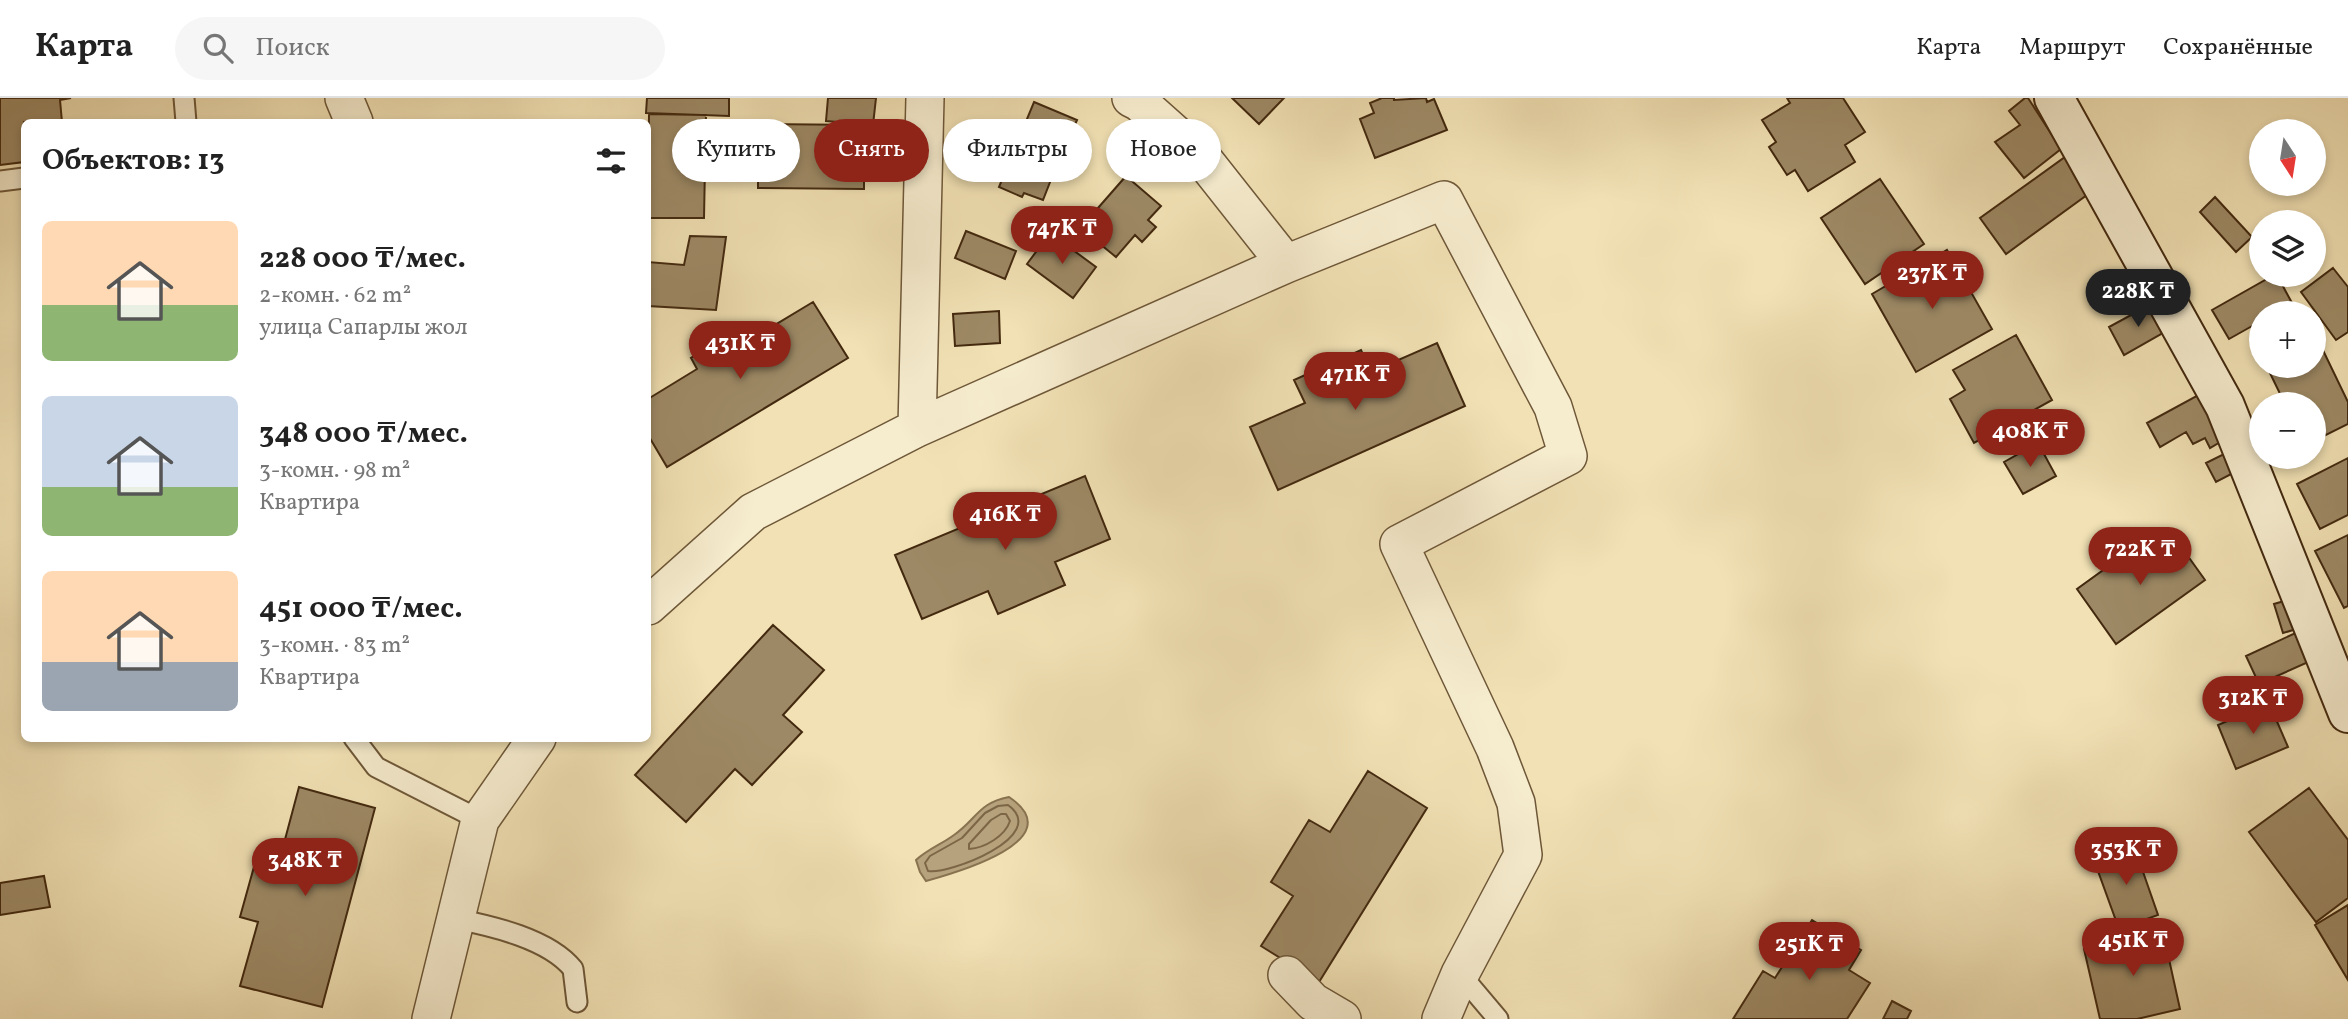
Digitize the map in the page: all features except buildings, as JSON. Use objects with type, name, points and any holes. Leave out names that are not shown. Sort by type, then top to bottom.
[{"type":"street","points":[[344,98],[353,119]]},
{"type":"street","points":[[917,428],[925,98]]},
{"type":"street","points":[[1131,98],[1139,102],[1203,159],[1286,264]]},
{"type":"street","points":[[2053,98],[2225,406],[2348,713]]},
{"type":"street","points":[[653,592],[753,512],[917,428],[1286,264],[1444,200],[1553,407],[1568,456],[1399,544],[1495,748],[1516,803],[1523,855],[1460,974],[1441,1019]]},
{"type":"street","points":[[431,1019],[480,820],[534,742]]},
{"type":"street","points":[[1287,975],[1313,1002],[1342,1019]]},
{"type":"lane","points":[[184,98],[186,119]]},
{"type":"lane","points":[[0,181],[21,178]]},
{"type":"lane","points":[[357,742],[376,767],[480,820]]},
{"type":"lane","points":[[456,919],[493,927],[557,955],[573,969],[577,1002]]},
{"type":"lane","points":[[1460,974],[1498,1019]]},
{"type":"water","points":[[1009,797],[1025,813],[1027,827],[1019,840],[982,862],[926,881],[916,860],[962,829],[984,807]]}]
